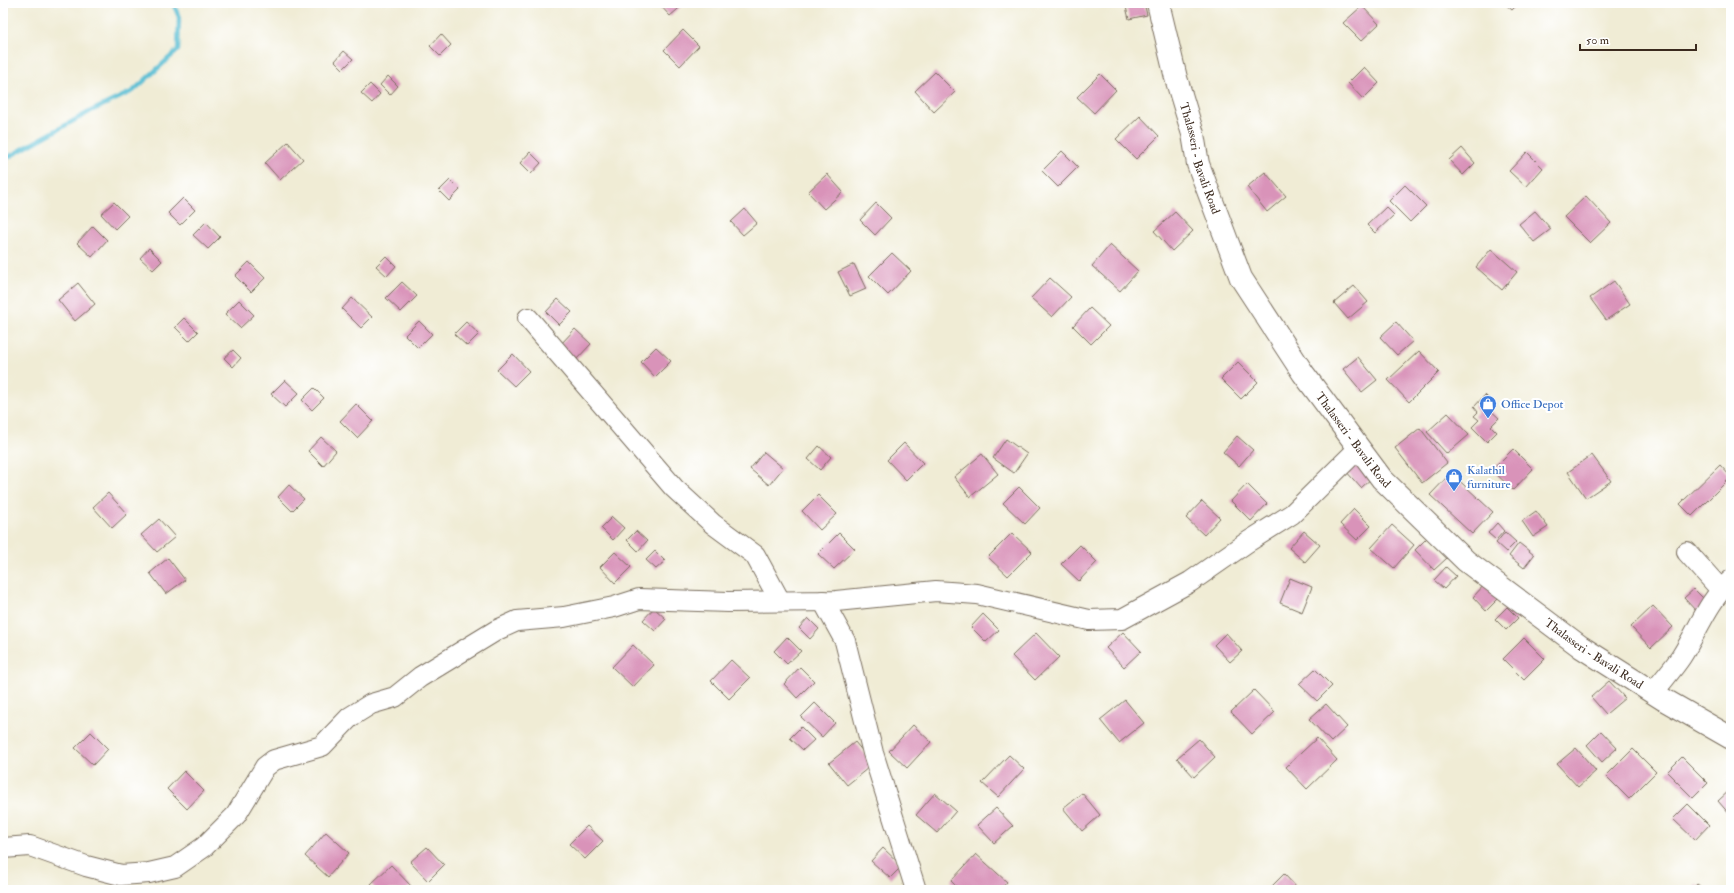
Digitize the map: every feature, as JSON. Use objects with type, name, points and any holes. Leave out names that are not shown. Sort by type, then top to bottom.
[{"type":"main road","name":"Thalasseri - Bavali Road","points":[[1158,3],[1176,78],[1193,134],[1198,164],[1241,278],[1303,373],[1382,479],[1466,562],[1582,647],[1653,693],[1731,738]]},
{"type":"street","points":[[528,318],[674,488],[713,524],[755,555],[780,601]]},
{"type":"street","points":[[3,848],[30,846],[86,866],[121,875],[149,873],[175,867],[204,847],[236,816],[265,766],[274,760],[322,746],[350,717],[371,704],[395,697],[420,677],[497,630],[517,621],[564,617],[614,607],[638,599],[728,602],[823,601],[936,591],[977,594],[1089,620],[1122,619],[1190,582],[1246,543],[1292,514],[1359,448]]},
{"type":"street","points":[[1653,693],[1681,656],[1705,612],[1726,585],[1687,552]]},
{"type":"street","points":[[823,601],[845,641],[873,753],[916,890]]},
{"type":"building","points":[[658,3],[685,3],[670,16]]},
{"type":"building","points":[[1125,3],[1144,3],[1147,15],[1129,19]]},
{"type":"building","points":[[1504,3],[1519,3],[1512,10]]},
{"type":"building","points":[[1362,6],[1379,24],[1361,41],[1343,23]]},
{"type":"building","points":[[683,30],[699,46],[680,66],[664,50]]},
{"type":"building","points":[[441,34],[451,45],[440,56],[430,46]]},
{"type":"building","points":[[344,51],[353,59],[343,69],[335,61]]},
{"type":"building","points":[[1364,67],[1379,83],[1363,99],[1348,83]]},
{"type":"building","points":[[935,72],[955,92],[934,112],[915,91]]},
{"type":"building","points":[[1100,74],[1116,90],[1094,113],[1077,97]]},
{"type":"building","points":[[388,76],[398,86],[390,95],[380,85]]},
{"type":"building","points":[[370,84],[380,94],[372,103],[361,93]]},
{"type":"building","points":[[1140,116],[1159,136],[1136,159],[1116,139]]},
{"type":"building","points":[[288,142],[303,159],[280,180],[265,163]]},
{"type":"building","points":[[1462,148],[1475,163],[1463,175],[1449,160]]},
{"type":"building","points":[[1062,151],[1078,167],[1058,187],[1042,171]]},
{"type":"building","points":[[530,152],[541,163],[531,174],[520,163]]},
{"type":"building","points":[[1527,152],[1543,168],[1526,187],[1509,171]]},
{"type":"building","points":[[1265,172],[1286,196],[1267,212],[1247,187]]},
{"type":"building","points":[[827,174],[843,192],[824,209],[808,192]]},
{"type":"building","points":[[450,180],[460,190],[449,201],[439,191]]},
{"type":"building","points":[[1405,185],[1426,206],[1410,222],[1389,201]]},
{"type":"building","points":[[1586,196],[1611,223],[1590,243],[1564,217]]},
{"type":"building","points":[[183,198],[195,210],[180,225],[168,213]]},
{"type":"building","points":[[114,202],[128,216],[115,229],[101,214]]},
{"type":"building","points":[[876,203],[891,218],[875,235],[860,220]]},
{"type":"building","points":[[1386,207],[1394,215],[1375,233],[1367,225]]},
{"type":"building","points":[[745,209],[757,223],[743,235],[731,222]]},
{"type":"building","points":[[1535,211],[1551,229],[1534,242],[1519,224]]},
{"type":"building","points":[[1175,212],[1193,231],[1172,251],[1154,231]]},
{"type":"building","points":[[206,222],[220,237],[208,249],[193,235]]},
{"type":"building","points":[[93,226],[107,240],[92,257],[77,243]]},
{"type":"building","points":[[1110,245],[1138,271],[1120,291],[1092,266]]},
{"type":"building","points":[[149,248],[162,261],[153,270],[140,258]]},
{"type":"building","points":[[1491,249],[1517,272],[1502,290],[1476,267]]},
{"type":"building","points":[[892,253],[911,271],[888,295],[869,276]]},
{"type":"building","points":[[386,256],[396,266],[387,276],[376,266]]},
{"type":"building","points":[[249,262],[265,278],[251,292],[235,276]]},
{"type":"building","points":[[854,264],[866,289],[850,296],[838,272]]},
{"type":"building","points":[[1050,278],[1071,297],[1052,317],[1031,298]]},
{"type":"building","points":[[1614,281],[1630,304],[1606,320],[1590,298]]},
{"type":"building","points":[[402,282],[417,296],[401,312],[386,298]]},
{"type":"building","points":[[78,283],[95,304],[75,321],[58,300]]},
{"type":"building","points":[[1354,286],[1368,302],[1348,319],[1334,303]]},
{"type":"building","points":[[352,298],[372,317],[361,328],[342,309]]},
{"type":"building","points":[[558,299],[572,312],[559,325],[546,312]]},
{"type":"building","points":[[239,300],[254,315],[240,328],[225,314]]},
{"type":"building","points":[[1090,308],[1109,326],[1091,344],[1073,326]]},
{"type":"building","points":[[184,318],[198,332],[189,341],[175,327]]},
{"type":"building","points":[[419,321],[432,334],[418,348],[405,335]]},
{"type":"building","points":[[466,322],[479,334],[467,346],[454,334]]},
{"type":"building","points":[[1396,322],[1413,341],[1397,355],[1380,337]]},
{"type":"building","points":[[575,329],[591,344],[575,361],[560,345]]},
{"type":"building","points":[[656,347],[671,361],[655,377],[641,362]]},
{"type":"building","points":[[233,350],[241,358],[233,367],[224,358]]},
{"type":"building","points":[[1419,351],[1439,372],[1409,402],[1388,380]]},
{"type":"building","points":[[513,354],[529,371],[514,386],[497,370]]},
{"type":"building","points":[[1358,357],[1377,380],[1362,392],[1343,369]]},
{"type":"building","points":[[1238,362],[1258,382],[1241,399],[1221,379]]},
{"type":"building","points":[[285,380],[299,393],[285,407],[271,394]]},
{"type":"building","points":[[314,388],[324,398],[312,410],[302,400]]},
{"type":"building","name":"Office Depot","points":[[1485,395],[1494,404],[1489,409],[1499,418],[1491,426],[1497,432],[1487,442],[1472,427],[1479,420],[1474,416],[1478,412],[1474,407]]},
{"type":"building","points":[[356,404],[373,421],[357,438],[340,421]]},
{"type":"building","points":[[1448,413],[1469,435],[1447,454],[1427,432]]},
{"type":"building","points":[[1420,428],[1447,463],[1422,483],[1395,448]]},
{"type":"building","points":[[1237,436],[1253,450],[1239,466],[1223,452]]},
{"type":"building","points":[[321,437],[336,451],[323,466],[308,451]]},
{"type":"building","points":[[1006,439],[1027,454],[1014,473],[993,458]]},
{"type":"building","points":[[904,443],[923,463],[906,480],[887,460]]},
{"type":"building","points":[[819,446],[831,457],[820,470],[808,459]]},
{"type":"building","points":[[1513,449],[1533,469],[1513,490],[1492,470]]},
{"type":"building","points":[[764,452],[783,468],[769,485],[750,469]]},
{"type":"building","points":[[982,454],[998,474],[970,497],[954,477]]},
{"type":"building","points":[[1592,455],[1611,481],[1586,498],[1568,472]]},
{"type":"building","points":[[1359,457],[1375,475],[1361,488],[1345,470]]},
{"type":"building","points":[[1720,465],[1731,477],[1692,516],[1680,504]]},
{"type":"building","points":[[1451,473],[1493,512],[1472,534],[1430,495]]},
{"type":"building","points":[[1247,484],[1267,504],[1251,521],[1231,501]]},
{"type":"building","points":[[289,485],[304,499],[292,511],[278,497]]},
{"type":"building","points":[[1019,487],[1040,508],[1025,524],[1003,503]]},
{"type":"building","points":[[108,493],[127,514],[112,528],[93,507]]},
{"type":"building","points":[[818,495],[837,514],[820,530],[802,511]]},
{"type":"building","points":[[1202,501],[1220,518],[1204,535],[1186,518]]},
{"type":"building","points":[[1354,509],[1371,526],[1357,540],[1340,524]]},
{"type":"building","points":[[1536,511],[1548,527],[1533,537],[1522,521]]},
{"type":"building","points":[[612,517],[624,528],[613,540],[601,528]]},
{"type":"building","points":[[159,519],[175,537],[157,552],[141,535]]},
{"type":"building","points":[[1497,523],[1504,531],[1496,540],[1488,533]]},
{"type":"building","points":[[1392,525],[1414,545],[1394,568],[1371,548]]},
{"type":"building","points":[[636,531],[647,541],[638,551],[627,540]]},
{"type":"building","points":[[1304,531],[1320,545],[1305,562],[1289,548]]},
{"type":"building","points":[[1505,532],[1516,542],[1506,552],[1496,543]]},
{"type":"building","points":[[839,533],[855,549],[834,569],[818,554]]},
{"type":"building","points":[[1012,533],[1032,552],[1008,576],[988,557]]},
{"type":"building","points":[[1427,538],[1447,558],[1434,570],[1415,550]]},
{"type":"building","points":[[1519,543],[1534,555],[1524,568],[1509,556]]},
{"type":"building","points":[[1080,545],[1097,562],[1079,581],[1061,564]]},
{"type":"building","points":[[655,551],[665,561],[656,569],[646,560]]},
{"type":"building","points":[[615,552],[631,567],[615,583],[600,567]]},
{"type":"building","points":[[168,558],[185,580],[166,594],[150,573]]},
{"type":"building","points":[[1446,567],[1456,576],[1444,589],[1434,580]]},
{"type":"building","points":[[1290,578],[1312,587],[1302,612],[1280,603]]},
{"type":"building","points":[[1485,584],[1499,598],[1486,611],[1473,597]]},
{"type":"building","points":[[1694,589],[1707,602],[1697,612],[1684,598]]},
{"type":"building","points":[[1653,606],[1673,627],[1651,648],[1631,627]]},
{"type":"building","points":[[1507,607],[1518,618],[1506,630],[1495,619]]},
{"type":"building","points":[[654,608],[666,619],[655,631],[643,620]]},
{"type":"building","points":[[983,614],[999,630],[986,642],[971,627]]},
{"type":"building","points":[[808,618],[819,629],[810,639],[799,628]]},
{"type":"building","points":[[1123,632],[1141,651],[1124,667],[1106,648]]},
{"type":"building","points":[[1036,633],[1059,657],[1035,680],[1012,656]]},
{"type":"building","points":[[1226,633],[1242,651],[1230,662],[1214,645]]},
{"type":"building","points":[[787,637],[801,651],[787,664],[774,651]]},
{"type":"building","points":[[1524,638],[1545,659],[1524,680],[1503,659]]},
{"type":"building","points":[[633,645],[654,665],[633,687],[612,667]]},
{"type":"building","points":[[731,660],[750,678],[729,699],[711,681]]},
{"type":"building","points":[[800,667],[814,681],[797,698],[784,684]]},
{"type":"building","points":[[1315,669],[1332,686],[1317,701],[1299,684]]},
{"type":"building","points":[[1609,681],[1625,698],[1606,714],[1591,697]]},
{"type":"building","points":[[1254,690],[1275,712],[1252,734],[1231,712]]},
{"type":"building","points":[[1125,700],[1144,723],[1119,743],[1100,720]]},
{"type":"building","points":[[815,703],[835,723],[822,737],[801,717]]},
{"type":"building","points":[[1326,704],[1347,727],[1331,742],[1309,719]]},
{"type":"building","points":[[913,725],[931,742],[907,768],[889,751]]},
{"type":"building","points":[[801,727],[814,740],[803,750],[790,738]]},
{"type":"building","points":[[1601,731],[1617,748],[1602,762],[1587,745]]},
{"type":"building","points":[[91,732],[108,749],[93,765],[75,748]]},
{"type":"building","points":[[1317,738],[1337,760],[1307,789],[1286,767]]},
{"type":"building","points":[[1199,739],[1215,757],[1194,777],[1177,758]]},
{"type":"building","points":[[855,742],[873,764],[847,785],[829,763]]},
{"type":"building","points":[[1576,748],[1596,771],[1578,787],[1557,764]]},
{"type":"building","points":[[1633,749],[1656,772],[1629,799],[1606,776]]},
{"type":"building","points":[[1009,755],[1024,769],[998,797],[982,783]]},
{"type":"building","points":[[1682,757],[1708,783],[1693,798],[1667,772]]},
{"type":"building","points":[[184,771],[204,791],[187,809],[167,789]]},
{"type":"building","points":[[1731,789],[1731,816],[1718,801]]},
{"type":"building","points":[[935,793],[956,811],[937,833],[916,815]]},
{"type":"building","points":[[1082,793],[1100,815],[1082,831],[1063,808]]},
{"type":"building","points":[[1688,804],[1709,825],[1695,840],[1673,819]]},
{"type":"building","points":[[996,808],[1013,826],[994,843],[977,825]]},
{"type":"building","points":[[587,826],[603,841],[585,859],[569,844]]},
{"type":"building","points":[[326,832],[349,853],[328,877],[305,856]]},
{"type":"building","points":[[427,847],[444,865],[428,881],[410,862]]},
{"type":"building","points":[[883,848],[902,866],[890,878],[871,861]]},
{"type":"building","points":[[976,854],[1007,882],[1000,890],[960,890],[951,881]]},
{"type":"building","points":[[391,865],[411,886],[406,890],[376,890],[371,884]]},
{"type":"building","points":[[1284,874],[1299,890],[1268,890]]},
{"type":"building","points":[[1697,884],[1705,890],[1692,890]]},
{"type":"waterway","points":[[3,160],[91,111],[133,91],[178,50],[179,17],[173,3]]},
{"type":"place","name":"Office Depot","points":[[1488,419]]},
{"type":"place","name":"Kalathil furniture","points":[[1454,492]]}]
